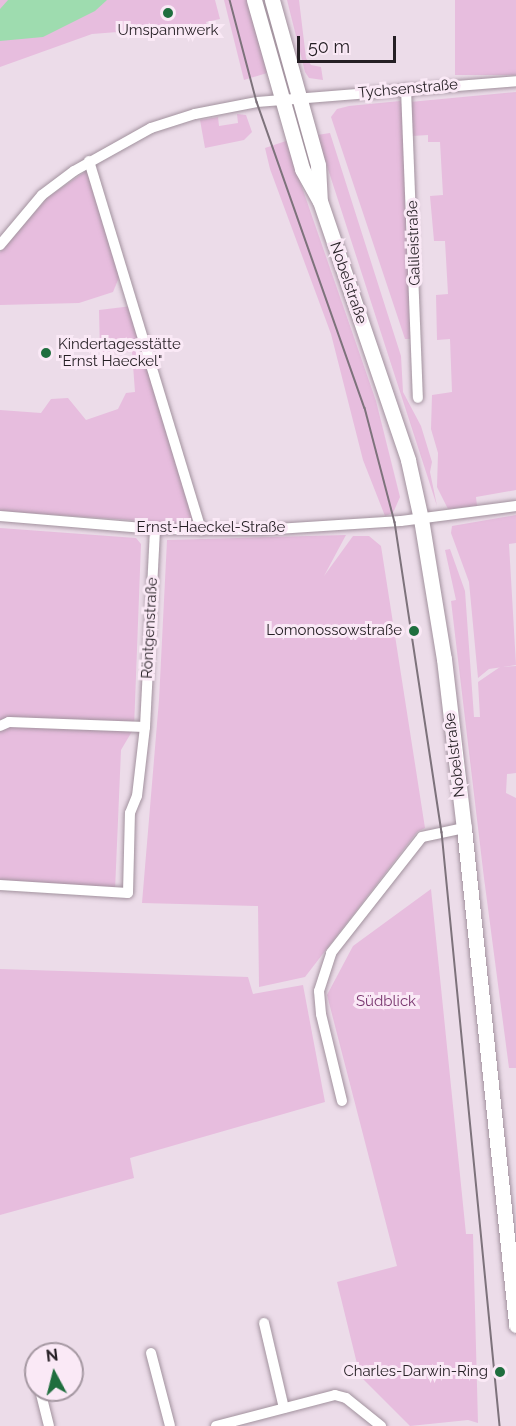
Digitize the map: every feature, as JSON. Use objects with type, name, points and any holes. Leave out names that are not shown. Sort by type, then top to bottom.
[{"type":"main road","name":"Nobelstraße","points":[[254,0],[302,170],[320,201],[408,460],[421,519],[444,659],[464,828],[516,1325]]},
{"type":"main road","name":"Nobelstraße","points":[[272,0],[318,165],[320,201]]},
{"type":"street","name":"Tychsenstraße","points":[[281,100],[516,81]]},
{"type":"street","name":"Galileistraße","points":[[406,89],[418,398]]},
{"type":"street","points":[[0,245],[42,195],[89,161],[151,128],[223,107],[281,100]]},
{"type":"street","points":[[89,161],[201,530]]},
{"type":"street","points":[[421,519],[516,506]]},
{"type":"street","name":"Ernst-Haeckel-Straße","points":[[0,516],[155,530],[201,530],[421,519]]},
{"type":"street","name":"Röntgenstraße","points":[[0,885],[128,892],[130,813],[137,796],[145,727],[155,530]]},
{"type":"street","points":[[0,726],[9,722],[145,727]]},
{"type":"street","points":[[342,1101],[321,1014],[320,991],[331,953],[422,837],[464,828]]},
{"type":"street","points":[[264,1323],[284,1408]]},
{"type":"street","points":[[151,1353],[170,1426]]},
{"type":"street","points":[[216,1426],[340,1395],[381,1426]]},
{"type":"street","points":[[43,1402],[49,1426]]},
{"type":"green space","points":[[0,0],[215,0],[220,19],[206,22],[207,25],[92,34],[0,67]]},
{"type":"green space","points":[[224,0],[247,0],[267,73],[244,80]]},
{"type":"green space","points":[[287,0],[299,0],[306,58],[311,65],[321,67],[323,80],[309,78],[305,72]]},
{"type":"green space","points":[[455,0],[516,0],[516,75],[455,75]]},
{"type":"green space","points":[[516,92],[516,490],[476,497],[477,506],[448,509],[437,487],[438,453],[431,429],[432,395],[452,392],[450,339],[437,340],[436,295],[448,294],[445,241],[434,241],[430,196],[443,195],[440,142],[428,142],[428,135],[412,136],[410,102]]},
{"type":"green space","points":[[400,101],[402,103],[411,339],[405,339],[331,117],[337,109],[349,106]]},
{"type":"green space","points":[[237,114],[246,115],[252,132],[244,140],[205,148],[200,120],[218,117],[219,126],[238,123]]},
{"type":"green space","points":[[330,133],[401,356],[403,392],[421,426],[432,462],[430,472],[437,506],[317,135]]},
{"type":"green space","points":[[286,141],[376,401],[400,497],[393,513],[385,516],[363,460],[331,334],[270,169],[265,148]]},
{"type":"green space","points":[[89,169],[120,275],[113,292],[79,303],[0,305],[0,252],[48,197]]},
{"type":"green space","points":[[132,306],[194,516],[188,524],[0,511],[0,410],[41,413],[51,399],[68,398],[86,420],[118,409],[126,393],[135,392],[132,352],[100,353],[99,310]]},
{"type":"green space","points":[[516,515],[516,543],[509,544],[516,665],[489,669],[478,678],[469,582],[451,533],[452,526]]},
{"type":"green space","points":[[0,528],[136,538],[141,544],[134,728],[121,750],[115,891],[0,885]]},
{"type":"green space","points":[[346,535],[324,576],[353,536],[369,536],[381,546],[425,828],[417,832],[305,977],[259,987],[258,906],[142,903],[159,700],[167,540]]},
{"type":"green space","points":[[450,549],[465,591],[474,717],[480,717],[478,682],[500,667],[516,666],[516,773],[507,774],[506,793],[516,798],[516,1068],[509,1068],[484,878],[451,601],[456,600],[445,550]]},
{"type":"green space","name":"Südblick","points":[[431,889],[466,1234],[473,1234],[478,1423],[468,1420],[410,1426],[360,1376],[337,1282],[397,1266],[327,995],[353,946]]},
{"type":"green space","points":[[0,969],[248,977],[253,994],[303,985],[325,1102],[130,1158],[134,1178],[0,1215]]},
{"type":"shaded area","points":[[8,0],[107,0],[95,11],[43,37],[0,41],[0,9]]},
{"type":"tram line","points":[[230,0],[257,102],[365,408],[395,522],[442,832],[500,1426]]},
{"type":"place","name":"Umspannwerk","points":[[168,13]]},
{"type":"place","name":"Kindertagesstätte \"Ernst Haeckel\"","points":[[46,353]]},
{"type":"place","name":"Lomonossowstraße","points":[[414,631]]},
{"type":"place","name":"Charles-Darwin-Ring","points":[[500,1372]]}]
